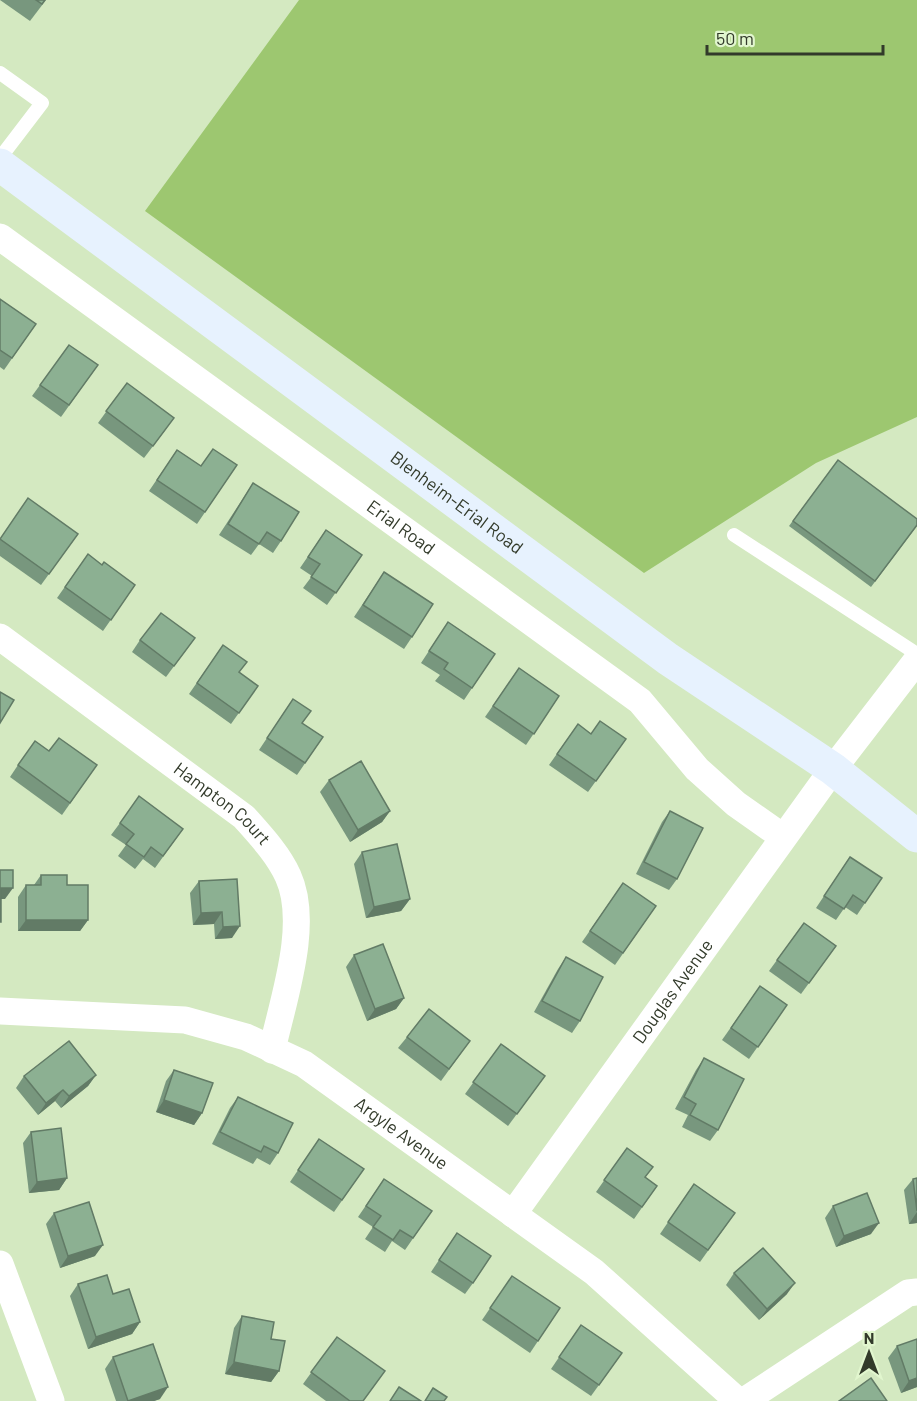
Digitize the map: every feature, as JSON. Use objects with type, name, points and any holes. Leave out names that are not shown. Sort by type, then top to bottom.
[{"type":"main road","name":"Blenheim-Erial Road","points":[[0,165],[668,659],[832,769],[917,836]]},
{"type":"street","name":"Erial Road","points":[[0,237],[640,701],[698,769],[736,804],[783,837]]},
{"type":"street","name":"Hampton Court","points":[[0,637],[244,817],[274,852],[289,878],[298,917],[295,950],[272,1050]]},
{"type":"street","name":"Douglas Avenue","points":[[513,1214],[832,769],[917,660]]},
{"type":"street","name":"Argyle Avenue","points":[[0,1011],[185,1020],[246,1037],[304,1064],[594,1272],[738,1401]]},
{"type":"street","points":[[0,1264],[51,1401]]},
{"type":"street","points":[[744,1401],[908,1293],[917,1292]]},
{"type":"lane","points":[[0,73],[42,103],[0,158]]},
{"type":"lane","points":[[734,535],[917,654]]},
{"type":"green space","points":[[299,0],[917,0],[917,417],[816,463],[644,573],[145,211]]},
{"type":"building","points":[[0,299],[36,324],[12,358],[0,350]]},
{"type":"building","points":[[69,345],[98,365],[69,405],[40,385]]},
{"type":"building","points":[[127,383],[174,418],[153,446],[106,411]]},
{"type":"building","points":[[213,449],[237,465],[205,512],[157,480],[177,450],[201,466]]},
{"type":"building","points":[[838,460],[917,519],[917,525],[875,581],[793,521]]},
{"type":"building","points":[[253,483],[299,512],[281,541],[267,532],[259,544],[228,524]]},
{"type":"building","points":[[28,498],[78,534],[49,574],[0,539]]},
{"type":"building","points":[[326,530],[362,555],[336,593],[311,577],[320,564],[308,557]]},
{"type":"building","points":[[88,554],[102,565],[104,562],[135,585],[111,620],[65,587]]},
{"type":"building","points":[[384,572],[433,604],[412,637],[363,605]]},
{"type":"building","points":[[161,613],[195,638],[174,666],[140,640]]},
{"type":"building","points":[[448,622],[495,654],[472,688],[444,669],[448,663],[429,651]]},
{"type":"building","points":[[223,645],[247,662],[239,672],[258,686],[239,713],[197,683]]},
{"type":"building","points":[[519,668],[559,696],[534,734],[493,706]]},
{"type":"building","points":[[0,692],[14,700],[0,723]]},
{"type":"building","points":[[293,699],[311,711],[302,723],[323,737],[305,763],[267,738]]},
{"type":"building","points":[[600,721],[626,739],[596,781],[557,754],[578,724],[591,734]]},
{"type":"building","points":[[59,738],[97,765],[70,803],[18,765],[35,741],[49,751]]},
{"type":"building","points":[[361,761],[390,811],[358,830],[329,780]]},
{"type":"building","points":[[139,796],[183,829],[163,856],[151,847],[144,857],[126,844],[134,834],[120,823]]},
{"type":"building","points":[[670,811],[703,828],[677,879],[644,862]]},
{"type":"building","points":[[397,844],[410,899],[374,907],[362,852]]},
{"type":"building","points":[[850,857],[882,878],[865,903],[853,895],[844,909],[824,896]]},
{"type":"building","points":[[0,870],[13,870],[13,888],[1,888],[1,922],[0,922]]},
{"type":"building","points":[[41,875],[67,875],[67,885],[88,885],[88,920],[26,920],[26,885],[41,885]]},
{"type":"building","points":[[237,879],[240,926],[223,927],[222,912],[201,913],[199,881]]},
{"type":"building","points":[[623,883],[656,906],[623,953],[590,931]]},
{"type":"building","points":[[804,923],[836,946],[809,983],[777,960]]},
{"type":"building","points":[[383,944],[404,998],[375,1009],[354,955]]},
{"type":"building","points":[[566,957],[603,977],[580,1021],[542,1001]]},
{"type":"building","points":[[760,986],[787,1005],[758,1047],[731,1028]]},
{"type":"building","points":[[429,1009],[470,1041],[449,1069],[407,1037]]},
{"type":"building","points":[[69,1041],[96,1075],[69,1096],[63,1090],[46,1103],[24,1076]]},
{"type":"building","points":[[501,1044],[545,1076],[517,1114],[473,1082]]},
{"type":"building","points":[[704,1058],[744,1079],[718,1130],[690,1115],[696,1104],[684,1097]]},
{"type":"building","points":[[174,1070],[213,1083],[202,1113],[164,1100]]},
{"type":"building","points":[[238,1097],[293,1123],[278,1153],[264,1146],[261,1152],[220,1132]]},
{"type":"building","points":[[61,1128],[67,1178],[37,1182],[31,1132]]},
{"type":"building","points":[[319,1139],[364,1169],[342,1200],[298,1170]]},
{"type":"building","points":[[627,1148],[653,1167],[645,1177],[657,1186],[642,1207],[604,1180]]},
{"type":"building","points":[[917,1178],[917,1211],[913,1179]]},
{"type":"building","points":[[384,1179],[432,1211],[413,1238],[400,1230],[393,1240],[373,1227],[381,1216],[366,1206]]},
{"type":"building","points":[[694,1184],[735,1213],[708,1250],[668,1222]]},
{"type":"building","points":[[867,1193],[879,1223],[844,1236],[833,1206]]},
{"type":"building","points":[[89,1202],[103,1245],[68,1256],[54,1213]]},
{"type":"building","points":[[457,1233],[491,1256],[473,1283],[439,1260]]},
{"type":"building","points":[[763,1248],[795,1283],[767,1309],[734,1273]]},
{"type":"building","points":[[107,1275],[113,1294],[129,1289],[140,1322],[96,1337],[78,1284]]},
{"type":"building","points":[[512,1276],[560,1308],[538,1341],[490,1308]]},
{"type":"building","points":[[242,1316],[274,1322],[271,1339],[285,1341],[279,1371],[234,1362]]},
{"type":"building","points":[[581,1325],[622,1353],[599,1385],[559,1357]]},
{"type":"building","points":[[337,1337],[385,1371],[363,1401],[350,1401],[311,1372]]},
{"type":"building","points":[[917,1339],[917,1378],[909,1381],[897,1346]]},
{"type":"building","points":[[153,1344],[168,1387],[128,1401],[113,1357]]},
{"type":"building","points":[[871,1378],[887,1401],[839,1401]]},
{"type":"building","points":[[399,1387],[421,1401],[390,1401]]},
{"type":"building","points":[[433,1388],[447,1397],[444,1401],[425,1401]]}]
